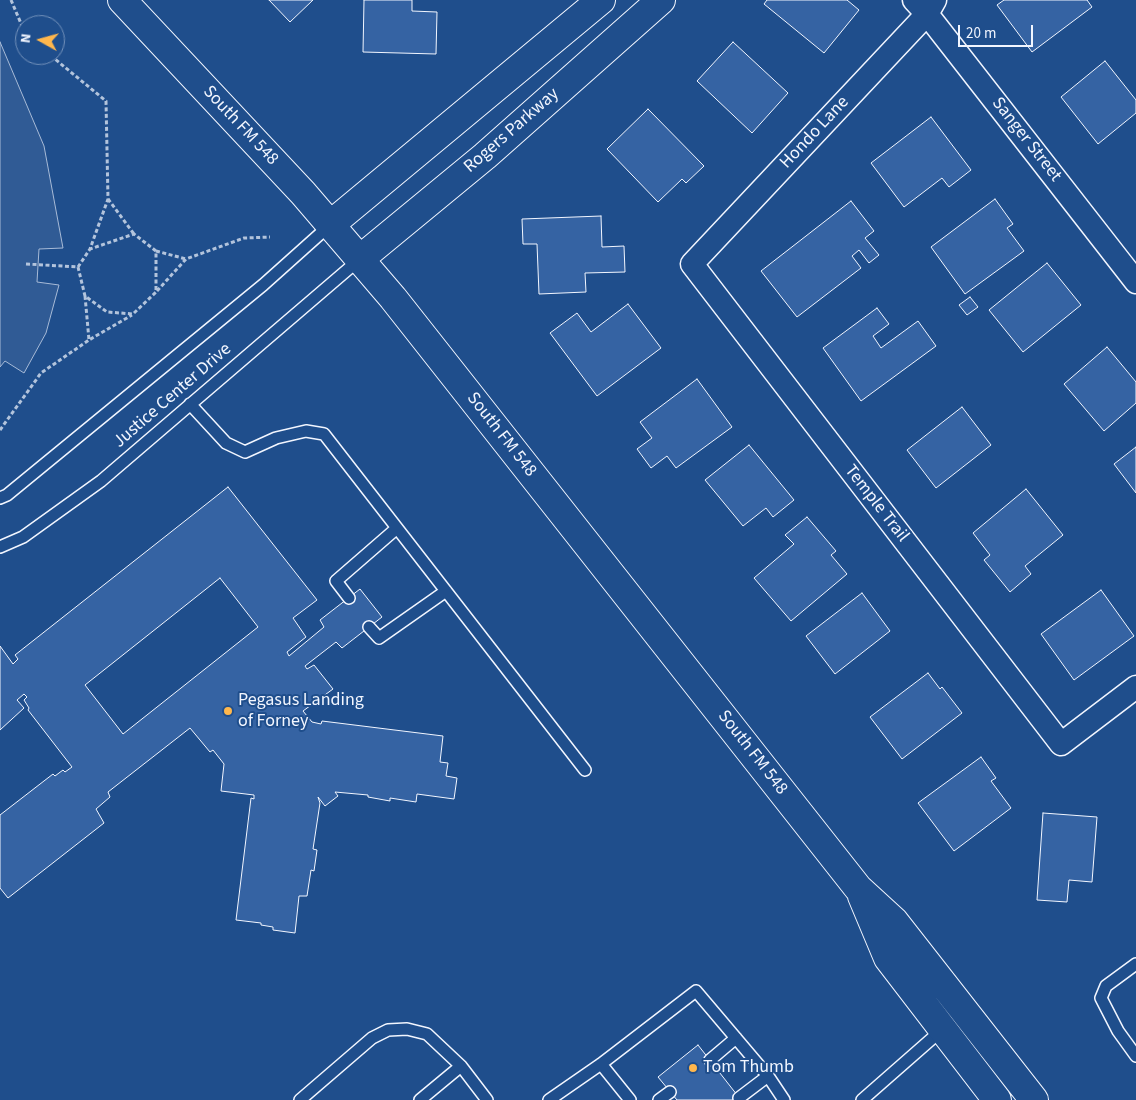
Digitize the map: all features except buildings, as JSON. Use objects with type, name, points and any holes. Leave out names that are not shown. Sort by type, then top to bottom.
[{"type":"main road","name":"South FM 548","points":[[122,0],[303,193],[412,321],[858,888],[894,921],[953,1020],[997,1100]]},
{"type":"main road","points":[[330,225],[600,0]]},
{"type":"main road","name":"Rogers Parkway","points":[[360,259],[485,156],[661,0]]},
{"type":"main road","name":"South FM 548","points":[[953,1020],[1034,1100]]},
{"type":"street","name":"Hondo Lane","points":[[692,264],[925,5]]},
{"type":"street","name":"Sanger Street","points":[[925,5],[1136,282]]},
{"type":"street","name":"Temple Trail","points":[[692,264],[1061,744],[1136,688]]},
{"type":"lane","name":"Justice Center Drive","points":[[0,498],[263,285],[330,225]]},
{"type":"lane","name":"Justice Center Drive","points":[[0,547],[23,537],[101,481],[360,259]]},
{"type":"lane","points":[[190,404],[226,443],[245,452],[276,438],[306,431],[324,434],[585,770]]},
{"type":"lane","points":[[349,598],[336,581],[397,528]]},
{"type":"lane","points":[[369,627],[379,638],[446,592]]},
{"type":"lane","points":[[1136,964],[1106,986],[1101,998],[1118,1031],[1136,1056]]},
{"type":"lane","points":[[549,1100],[601,1064],[696,991],[768,1076],[784,1100]]},
{"type":"lane","points":[[862,1100],[953,1020]]},
{"type":"lane","points":[[300,1100],[372,1038],[388,1030],[408,1028],[427,1034],[461,1066],[487,1100]]},
{"type":"lane","points":[[710,1060],[736,1038]]},
{"type":"lane","points":[[601,1064],[630,1100]]},
{"type":"lane","points":[[420,1100],[461,1066]]},
{"type":"lane","points":[[739,1098],[768,1076]]},
{"type":"lane","points":[[659,1100],[670,1092]]},
{"type":"path","points":[[10,0],[17,15]]},
{"type":"path","points":[[62,65],[106,101],[108,199],[90,249],[78,267],[85,296],[89,340]]},
{"type":"path","points":[[108,199],[134,234],[156,251],[186,259]]},
{"type":"path","points":[[90,249],[134,234]]},
{"type":"path","points":[[0,430],[41,373],[89,340],[133,314],[186,259],[244,238],[270,237]]},
{"type":"path","points":[[156,251],[156,292]]},
{"type":"path","points":[[26,264],[78,267]]},
{"type":"path","points":[[85,296],[107,312],[133,314]]},
{"type":"shaded area","points":[[0,42],[44,146],[63,248],[39,249],[37,282],[59,285],[46,333],[24,373],[5,361],[0,367]]},
{"type":"place","name":"Pegasus Landing of Forney","points":[[228,711]]},
{"type":"place","name":"Tom Thumb","points":[[693,1068]]}]
